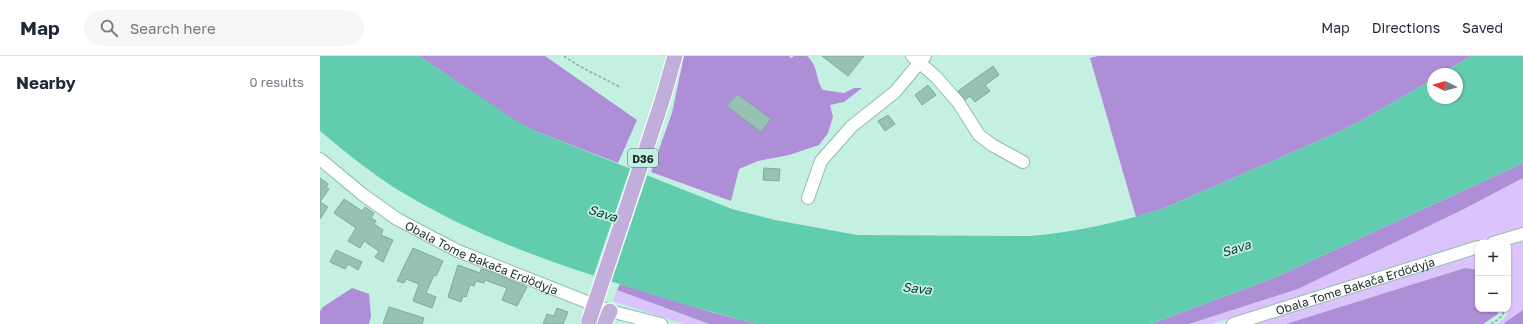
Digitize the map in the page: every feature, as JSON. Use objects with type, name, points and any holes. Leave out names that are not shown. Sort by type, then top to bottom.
[{"type":"main road","name":"D36","points":[[588,322],[662,101],[675,56]]},
{"type":"street","points":[[808,198],[820,161],[852,126],[895,92],[919,58],[958,102],[979,135],[992,145],[1024,162]]},
{"type":"street","name":"Obala Tome Bakača Erdödyja","points":[[320,159],[373,202],[397,219],[434,240],[607,317],[661,324]]},
{"type":"street","points":[[1503,240],[1523,234]]},
{"type":"street","name":"Obala Tome Bakača Erdödyja","points":[[1232,324],[1475,248]]},
{"type":"path","points":[[564,56],[578,66],[620,87]]},
{"type":"path","points":[[1491,324],[1501,318],[1504,312]]},
{"type":"shaded area","points":[[419,56],[545,56],[637,120],[618,163],[518,123]]},
{"type":"shaded area","points":[[684,56],[789,56],[791,58],[794,56],[807,56],[813,64],[823,90],[844,93],[854,88],[862,88],[844,102],[830,105],[833,117],[828,133],[819,145],[789,155],[758,161],[739,169],[731,201],[651,172],[672,113]]},
{"type":"shaded area","points":[[1098,56],[1471,56],[1451,68],[1427,68],[1427,82],[1339,132],[1162,209],[1136,217],[1090,58]]},
{"type":"shaded area","points":[[1523,163],[1523,178],[1462,210],[1298,289],[1189,324],[1151,324],[1276,277]]},
{"type":"shaded area","points":[[1523,178],[1523,227],[1481,240],[1475,240],[1475,242],[1211,324],[1189,324],[1298,289],[1462,210]]},
{"type":"shaded area","points":[[1523,237],[1523,310],[1503,324],[1497,324],[1508,315],[1508,312],[1511,312],[1511,242]]},
{"type":"shaded area","points":[[1475,250],[1475,270],[1465,268],[1286,324],[1251,324]]},
{"type":"shaded area","points":[[1465,268],[1475,270],[1475,312],[1498,312],[1498,314],[1483,324],[1286,324]]},
{"type":"shaded area","points":[[620,284],[714,313],[758,324],[709,324],[617,290]]},
{"type":"shaded area","points":[[352,288],[369,294],[371,316],[369,324],[320,324],[320,311],[323,307]]},
{"type":"shaded area","points":[[617,290],[709,324],[684,324],[613,301]]},
{"type":"shaded area","points":[[1523,310],[1523,324],[1503,324],[1520,312]]},
{"type":"water","name":"Sava","points":[[320,56],[419,56],[518,122],[538,132],[732,209],[775,220],[857,235],[1031,236],[1081,229],[1162,209],[1339,132],[1427,82],[1427,104],[1463,104],[1463,68],[1451,68],[1471,56],[1523,56],[1523,163],[1276,277],[1151,324],[758,324],[665,298],[584,273],[533,255],[458,223],[398,190],[364,166],[320,131]]},
{"type":"pier","points":[[631,166],[648,173],[611,283],[593,277]]},
{"type":"building","points":[[822,56],[864,56],[848,76]]},
{"type":"building","points":[[993,66],[999,75],[985,85],[990,91],[975,102],[970,96],[965,100],[958,91]]},
{"type":"building","points":[[928,85],[936,95],[922,105],[915,95]]},
{"type":"building","points":[[737,94],[771,119],[761,132],[727,106]]},
{"type":"building","points":[[888,115],[895,124],[885,131],[878,121]]},
{"type":"building","points":[[764,168],[780,169],[779,181],[763,180]]},
{"type":"building","points":[[320,178],[328,184],[326,187],[329,189],[320,202]]},
{"type":"building","points":[[344,199],[362,211],[365,207],[374,213],[371,218],[376,221],[374,224],[383,230],[381,235],[393,240],[383,262],[375,257],[379,251],[364,241],[360,248],[348,241],[356,228],[334,213]]},
{"type":"building","points":[[320,202],[328,207],[320,219]]},
{"type":"building","points":[[413,248],[443,261],[436,276],[434,275],[426,293],[436,297],[432,308],[413,301],[419,284],[406,279],[404,283],[397,281]]},
{"type":"building","points":[[336,250],[362,262],[358,270],[348,264],[345,269],[330,262]]},
{"type":"building","points":[[458,265],[480,273],[481,269],[489,271],[527,287],[517,306],[502,300],[507,288],[485,280],[484,283],[476,281],[474,286],[470,285],[466,297],[463,296],[461,302],[448,297]]},
{"type":"building","points":[[389,307],[424,318],[422,324],[383,324]]},
{"type":"building","points":[[557,308],[568,312],[563,324],[543,324],[547,314],[554,316]]}]
